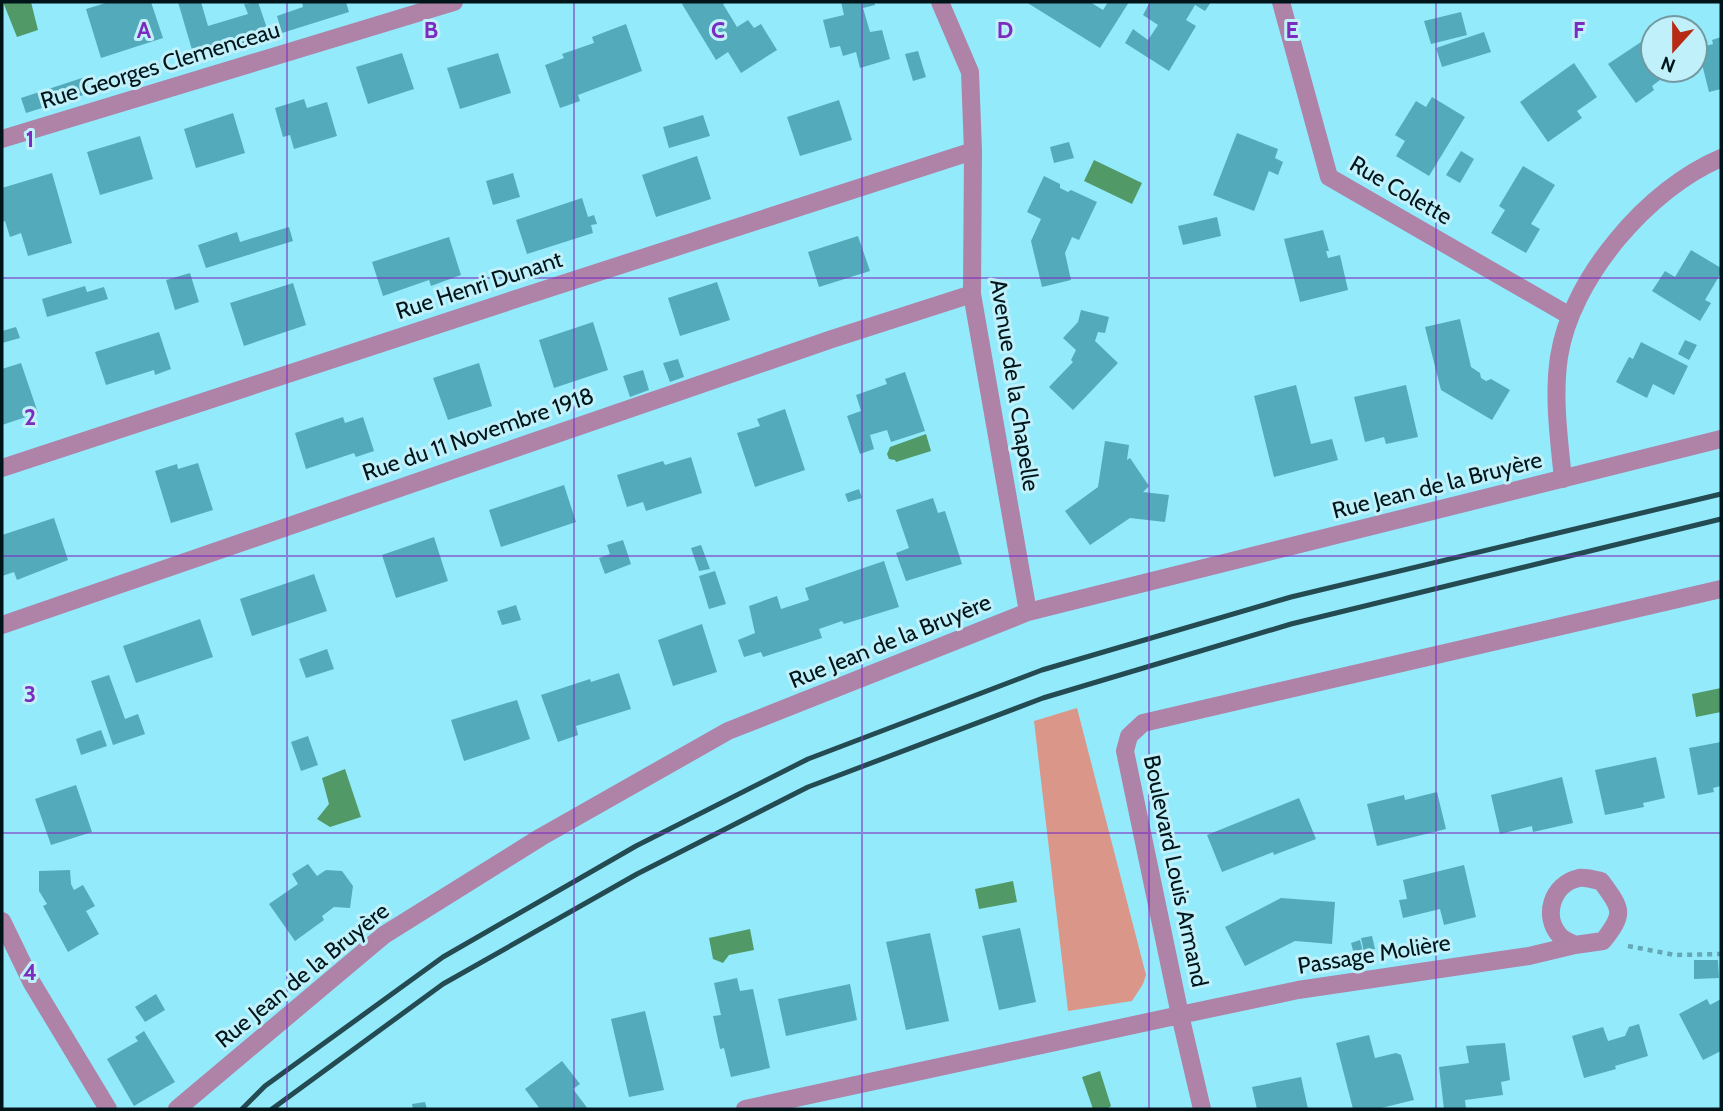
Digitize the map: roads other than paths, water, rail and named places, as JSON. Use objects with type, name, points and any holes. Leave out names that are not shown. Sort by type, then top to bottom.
[{"type":"street","name":"Rue Georges Clemenceau","points":[[2,139],[454,2]]},
{"type":"street","name":"Avenue de la Chapelle","points":[[940,2],[970,72],[973,151],[972,294],[1028,612]]},
{"type":"street","name":"Rue Colette","points":[[1281,2],[1329,177],[1570,316]]},
{"type":"street","name":"Rue Henri Dunant","points":[[2,468],[973,151]]},
{"type":"street","points":[[1563,479],[1556,409],[1559,356],[1570,316],[1606,251],[1652,202],[1701,166],[1721,158]]},
{"type":"street","name":"Rue du 11 Novembre 1918","points":[[2,625],[832,338],[972,294]]},
{"type":"street","name":"Rue Jean de la Bruyère","points":[[177,1109],[384,936],[541,836],[729,731],[1028,612],[1721,439]]},
{"type":"street","name":"Boulevard Louis Armand","points":[[745,1109],[1180,1015],[1125,751],[1129,736],[1143,723],[1721,589]]},
{"type":"street","name":"Passage Molière","points":[[1180,1015],[1298,990],[1529,956],[1603,941],[1617,923],[1618,905],[1601,881],[1581,878],[1564,884],[1552,900],[1550,919],[1561,937],[1575,945]]},
{"type":"street","points":[[2,921],[32,983],[108,1109]]},
{"type":"street","points":[[1180,1015],[1202,1109]]},
{"type":"railway","points":[[242,1109],[265,1086],[443,957],[636,846],[808,759],[1042,670],[1291,597],[1721,494]]},
{"type":"railway","points":[[272,1109],[443,984],[637,874],[808,787],[1043,698],[1291,624],[1721,519]]}]
